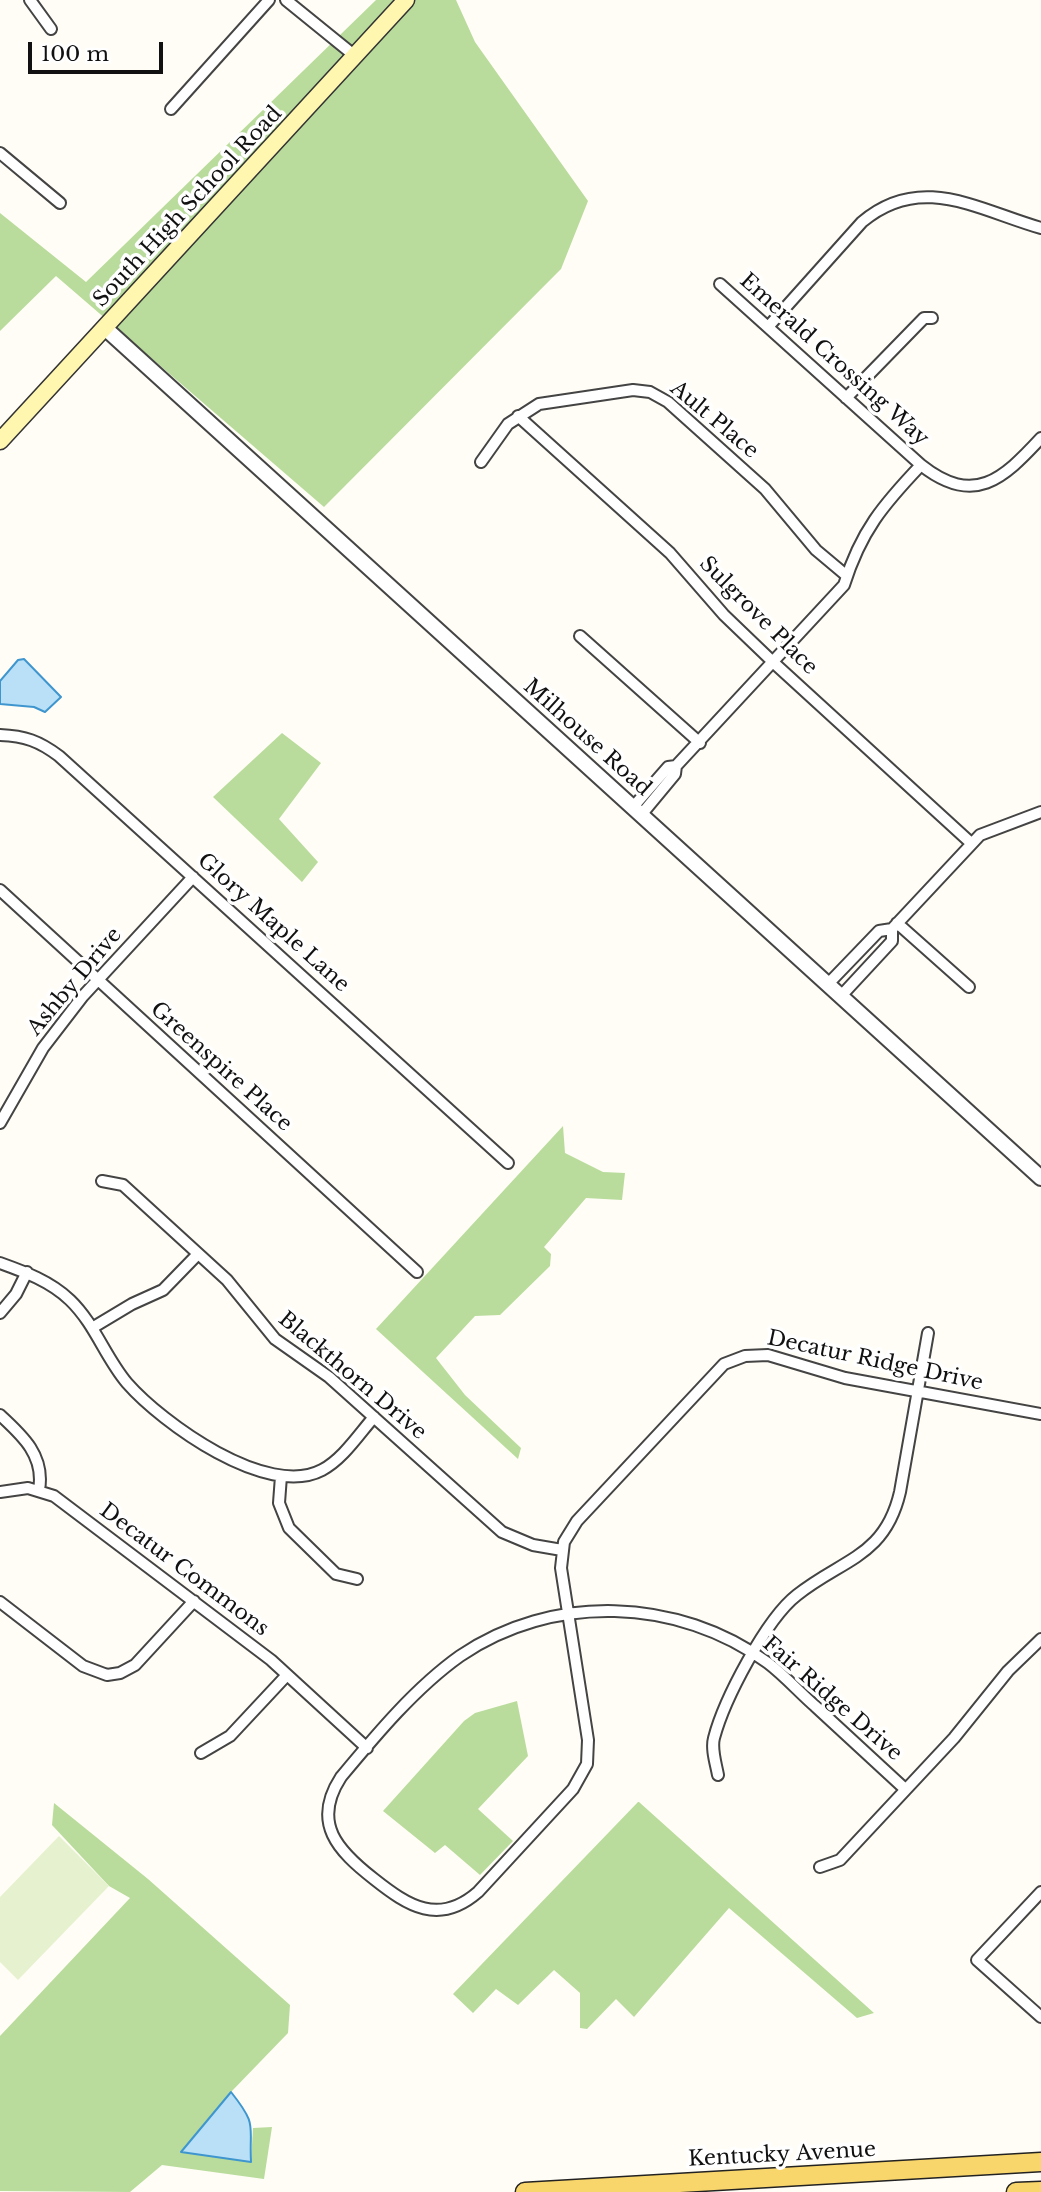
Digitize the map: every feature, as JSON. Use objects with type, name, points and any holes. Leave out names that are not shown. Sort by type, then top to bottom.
[{"type":"main road","name":"South High School Road","points":[[0,441],[406,0]]},
{"type":"main road","name":"Kentucky Avenue","points":[[525,2192],[1041,2162]]},
{"type":"main road","points":[[1016,2192],[1041,2190]]},
{"type":"street","points":[[30,0],[51,29]]},
{"type":"street","points":[[171,109],[269,0]]},
{"type":"street","points":[[286,0],[355,56]]},
{"type":"street","points":[[0,153],[60,203]]},
{"type":"street","points":[[768,327],[862,222],[879,208],[910,196],[937,196],[1041,228]]},
{"type":"street","name":"Emerald Crossing Way","points":[[720,284],[934,475],[957,485],[987,484],[1010,471],[1041,438]]},
{"type":"street","points":[[846,398],[901,338],[924,318],[932,318]]},
{"type":"street","name":"Milhouse Road","points":[[105,328],[1041,1178]]},
{"type":"street","name":"Ault Place","points":[[518,416],[540,404],[578,397],[633,390],[650,392],[668,402],[765,489],[816,550],[847,576]]},
{"type":"street","points":[[481,462],[508,424],[518,416]]},
{"type":"street","name":"Sulgrove Place","points":[[518,416],[670,553],[724,615],[971,843]]},
{"type":"street","points":[[637,811],[668,768],[676,766],[700,743],[844,585],[881,506],[921,465]]},
{"type":"street","points":[[580,636],[700,743]]},
{"type":"street","name":"Glory Maple Lane","points":[[0,735],[40,741],[59,756],[508,1163]]},
{"type":"street","points":[[828,984],[879,931],[894,926],[980,835],[1041,813]]},
{"type":"street","name":"Ashby Drive","points":[[0,1123],[52,1036],[97,980],[193,877]]},
{"type":"street","name":"Greenspire Place","points":[[0,890],[417,1272]]},
{"type":"street","points":[[894,926],[970,987]]},
{"type":"street","points":[[841,996],[892,942],[894,926]]},
{"type":"street","name":"Blackthorn Drive","points":[[102,1181],[114,1181],[123,1185],[227,1280],[275,1339],[322,1371],[502,1532],[533,1545],[562,1550]]},
{"type":"street","points":[[92,1328],[132,1304],[163,1290],[198,1254]]},
{"type":"street","points":[[0,1263],[27,1272],[68,1298],[92,1328],[127,1383],[164,1417],[220,1453],[281,1476],[302,1477],[325,1468],[374,1417]]},
{"type":"street","points":[[0,1313],[16,1294],[27,1272]]},
{"type":"street","points":[[718,1775],[713,1741],[730,1698],[753,1653],[792,1599],[856,1560],[886,1529],[899,1498],[928,1333]]},
{"type":"street","name":"Decatur Ridge Drive","points":[[562,1550],[577,1521],[713,1373],[732,1360],[750,1355],[768,1355],[845,1378],[1041,1414]]},
{"type":"street","points":[[0,1415],[33,1450],[39,1466],[39,1490],[20,1488],[0,1492]]},
{"type":"street","points":[[281,1476],[279,1503],[289,1528],[336,1574],[357,1578]]},
{"type":"street","name":"Decatur Commons","points":[[39,1490],[73,1510],[194,1601],[287,1675],[367,1748]]},
{"type":"street","points":[[562,1550],[561,1568],[569,1613]]},
{"type":"street","points":[[0,1602],[83,1666],[107,1675],[124,1672],[138,1662],[194,1601]]},
{"type":"street","name":"Fair Ridge Drive","points":[[569,1613],[589,1747],[583,1774],[573,1789],[473,1896],[442,1910],[422,1908],[400,1899],[343,1854],[333,1837],[328,1818],[336,1785],[427,1683],[469,1650],[523,1624],[569,1613],[622,1610],[671,1617],[718,1634],[770,1665],[905,1789]]},
{"type":"street","points":[[820,1867],[840,1860],[954,1738],[1007,1671],[1041,1639]]},
{"type":"street","points":[[201,1753],[230,1736],[287,1675]]},
{"type":"street","points":[[1041,1892],[977,1960],[1041,2017]]},
{"type":"green space","points":[[376,0],[456,0],[475,42],[588,201],[561,269],[324,507],[56,276],[0,331],[0,213],[86,282]]},
{"type":"green space","points":[[282,733],[321,763],[279,819],[318,862],[302,882],[213,797]]},
{"type":"green space","points":[[563,1126],[565,1153],[603,1172],[625,1173],[622,1200],[586,1198],[544,1247],[551,1254],[550,1266],[500,1315],[475,1316],[436,1358],[465,1395],[521,1448],[518,1459],[376,1329]]},
{"type":"green space","points":[[517,1701],[528,1756],[478,1809],[513,1841],[480,1875],[445,1845],[435,1853],[383,1811],[464,1721],[475,1713]]},
{"type":"green space","points":[[638,1802],[874,2013],[857,2018],[729,1908],[634,2017],[616,1999],[587,2029],[580,2028],[580,1993],[554,1970],[518,2005],[496,1989],[473,2013],[453,1994]]},
{"type":"green space","points":[[54,1803],[148,1879],[290,2005],[288,2033],[231,2092],[182,2151],[251,2162],[253,2128],[272,2127],[264,2179],[162,2165],[130,2192],[0,2191],[0,2036],[130,1898],[109,1886],[52,1825]]},
{"type":"green space","points":[[59,1836],[109,1886],[18,1980],[0,1962],[0,1897]]},
{"type":"water","points":[[24,659],[61,697],[45,712],[34,707],[0,704],[0,681],[18,660]]},
{"type":"water","points":[[231,2092],[249,2119],[251,2162],[181,2152]]}]
